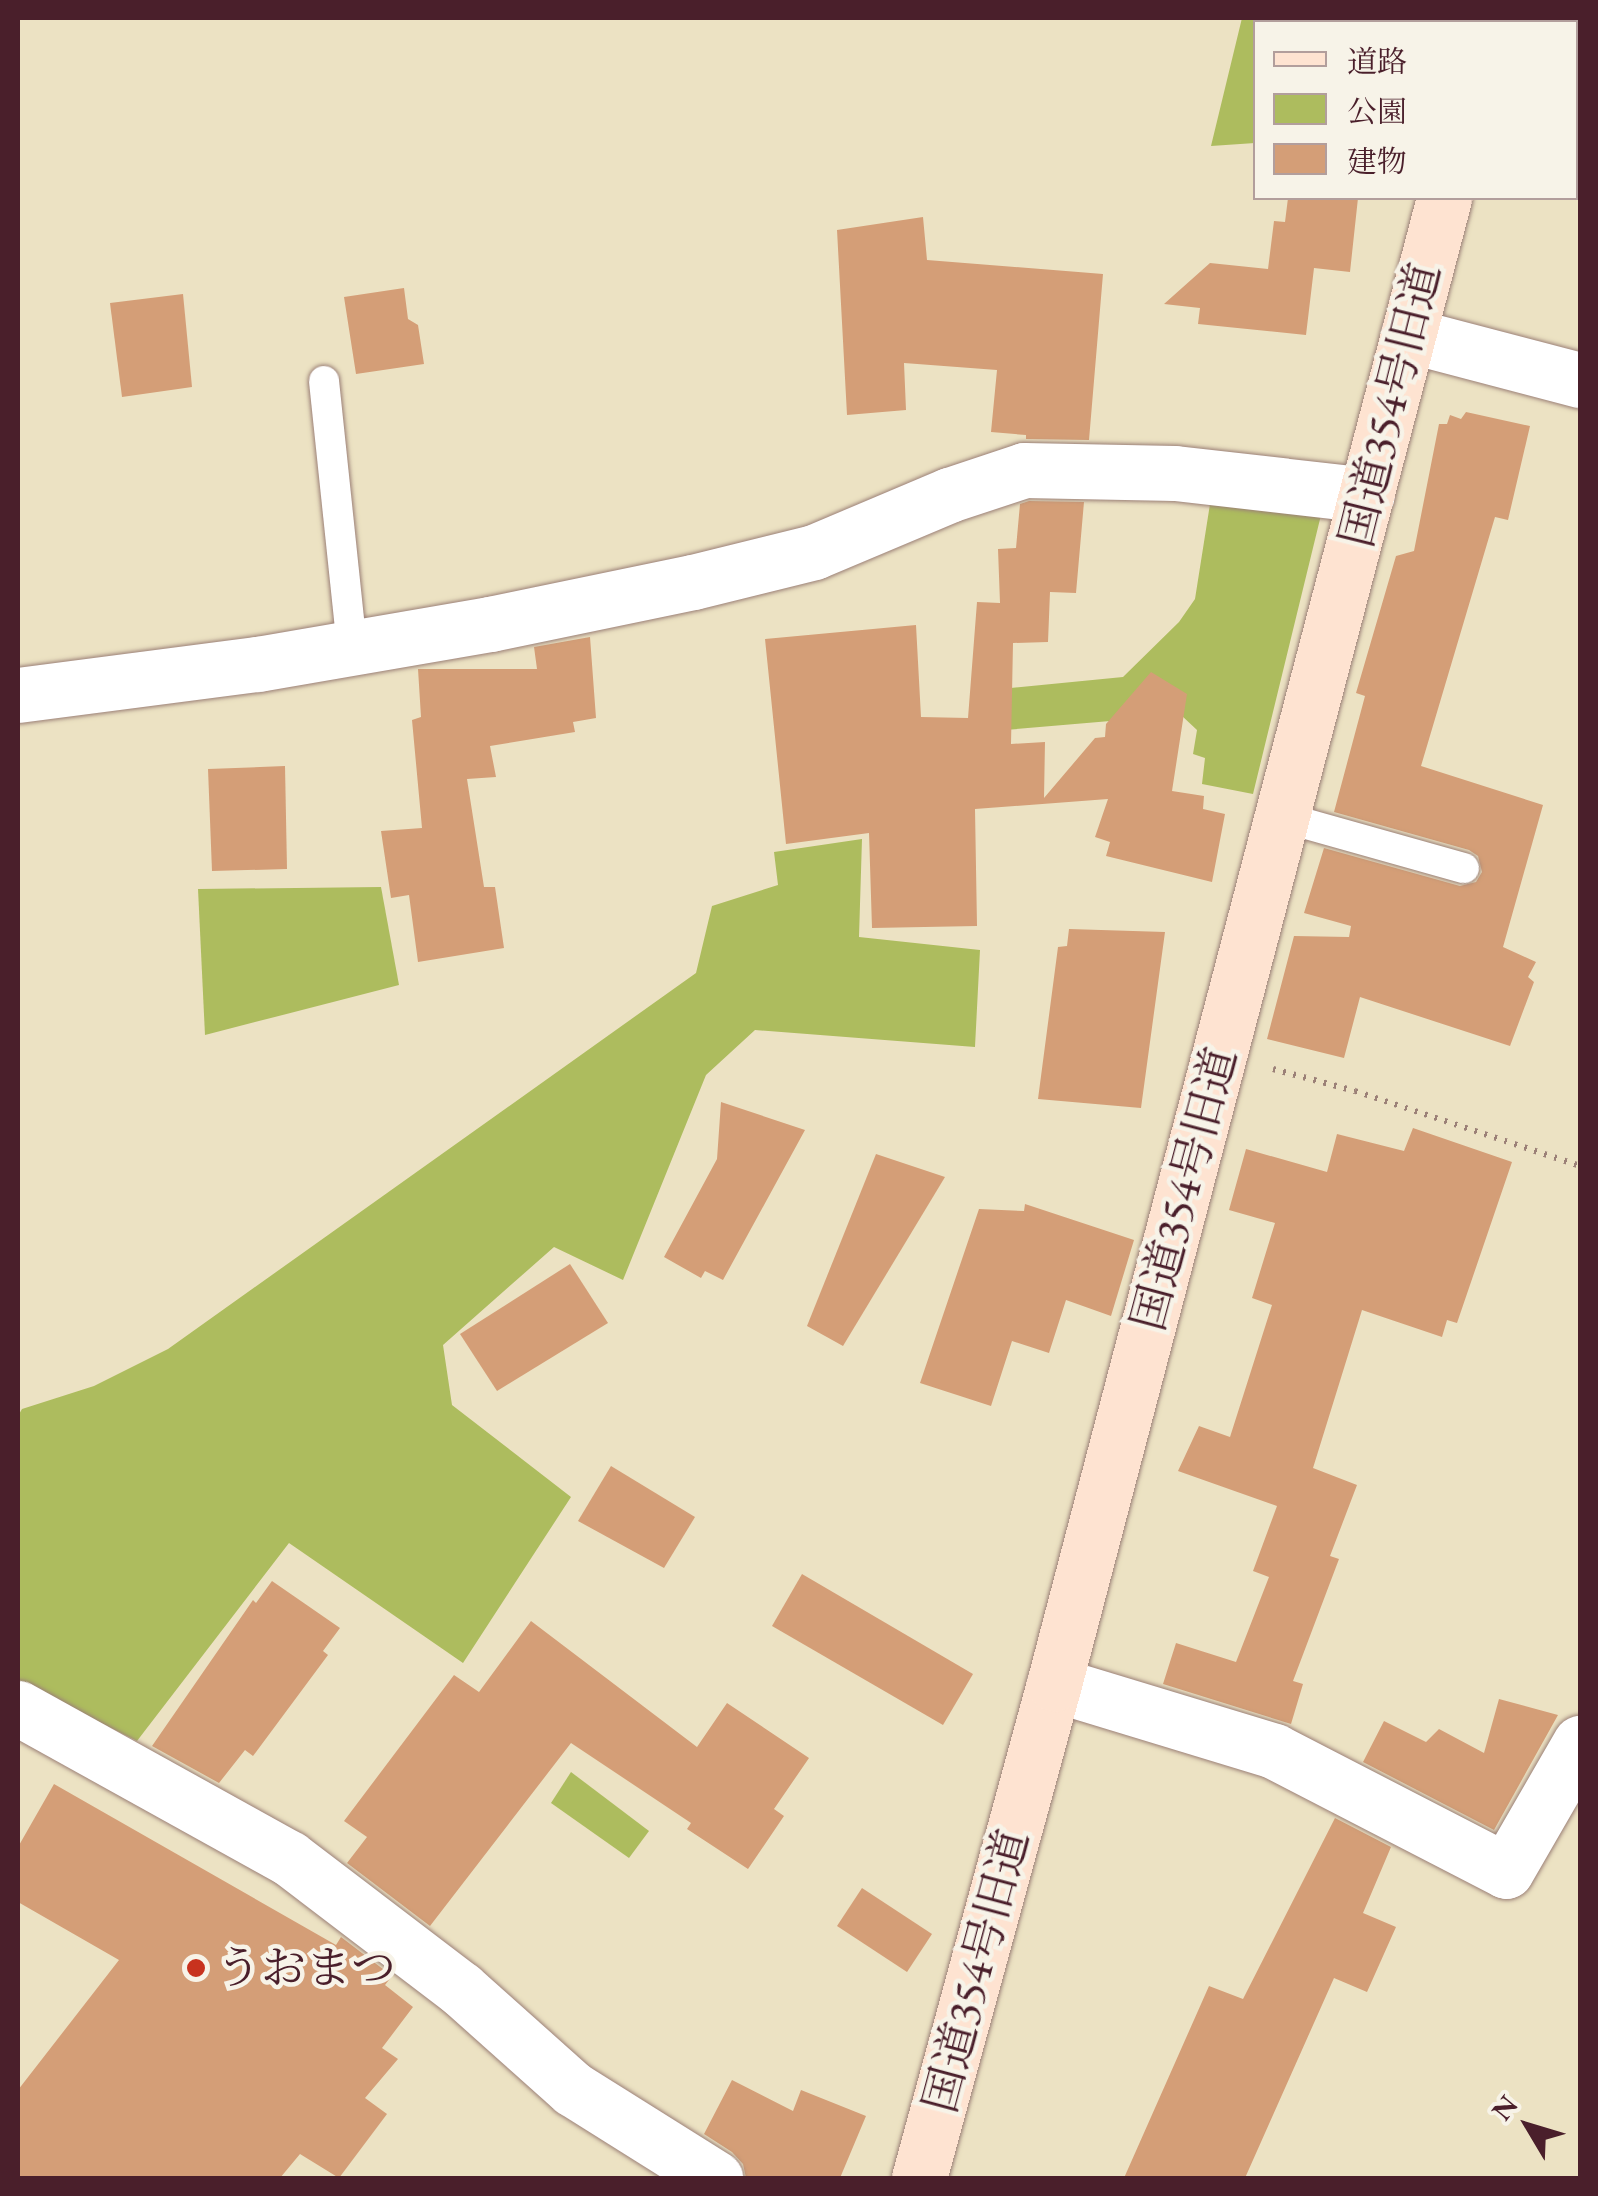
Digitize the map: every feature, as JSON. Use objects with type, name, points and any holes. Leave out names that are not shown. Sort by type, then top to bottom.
[{"type":"street","name":"国道354号旧道","points":[[919,2178],[1054,1684],[1443,200]]},
{"type":"street","points":[[1408,335],[1580,380]]},
{"type":"street","points":[[18,696],[352,648],[693,582],[814,552],[949,495],[1024,470],[1175,474],[1367,495]]},
{"type":"street","points":[[1054,1684],[1274,1751],[1506,1871],[1580,1743]]},
{"type":"street","points":[[18,1708],[289,1858],[461,1990],[574,2090],[715,2178]]},
{"type":"lane","points":[[324,381],[352,648]]},
{"type":"lane","points":[[1282,817],[1464,868]]},
{"type":"path","points":[[1219,1055],[1355,1091],[1580,1166]]},
{"type":"green space","points":[[1242,18],[1459,18],[1253,20],[1253,143],[1211,146]]},
{"type":"green space","points":[[1210,504],[1321,515],[1253,794],[1202,784],[1205,758],[1193,754],[1197,730],[1181,715],[1005,730],[1001,689],[1123,677],[1179,622],[1195,599]]},
{"type":"green space","points":[[862,839],[859,937],[980,950],[975,1047],[755,1030],[706,1075],[623,1280],[554,1247],[443,1345],[452,1405],[571,1497],[463,1663],[289,1543],[137,1741],[18,1681],[18,1416],[22,1409],[94,1386],[168,1349],[696,973],[712,906],[778,885],[774,852]]},
{"type":"green space","points":[[381,887],[399,985],[205,1035],[198,889]]},
{"type":"green space","points":[[571,1772],[649,1831],[629,1858],[551,1803]]},
{"type":"building","points":[[1288,200],[1358,200],[1350,272],[1314,268],[1306,335],[1198,324],[1200,308],[1164,304],[1210,263],[1268,269],[1274,221],[1285,222]]},
{"type":"building","points":[[923,217],[927,260],[1103,274],[1089,440],[1026,439],[1026,435],[991,432],[997,370],[904,363],[906,410],[847,415],[837,230]]},
{"type":"building","points":[[404,288],[408,319],[418,325],[424,364],[356,374],[344,297]]},
{"type":"building","points":[[183,294],[192,387],[122,397],[110,303]]},
{"type":"building","points":[[1466,412],[1530,426],[1508,520],[1495,517],[1421,766],[1543,805],[1503,947],[1536,962],[1528,977],[1534,982],[1510,1046],[1360,997],[1344,1058],[1267,1039],[1294,936],[1349,937],[1351,926],[1304,913],[1324,848],[1460,886],[1476,882],[1482,872],[1478,856],[1469,850],[1334,812],[1365,696],[1356,693],[1396,556],[1414,551],[1439,424],[1447,424],[1450,415],[1461,419]]},
{"type":"building","points":[[1084,502],[1076,593],[1050,592],[1048,642],[1013,643],[1011,744],[1045,742],[1044,798],[1095,738],[1105,737],[1106,724],[1151,672],[1187,694],[1172,791],[1204,796],[1203,809],[1225,814],[1212,882],[1106,856],[1110,842],[1095,837],[1108,799],[975,809],[977,926],[872,928],[869,833],[786,844],[765,639],[916,625],[921,717],[968,718],[977,602],[1000,603],[998,549],[1016,548],[1020,504]]},
{"type":"building","points":[[590,637],[596,718],[573,722],[575,732],[490,746],[496,777],[467,779],[484,887],[495,887],[504,948],[418,962],[409,895],[391,898],[381,831],[422,828],[412,720],[421,717],[418,669],[537,669],[534,647]]},
{"type":"building","points":[[285,766],[287,869],[212,871],[208,769]]},
{"type":"building","points":[[1069,929],[1165,932],[1141,1108],[1038,1099],[1058,947],[1067,946]]},
{"type":"building","points":[[721,1102],[805,1130],[723,1280],[705,1271],[701,1278],[664,1257],[717,1159]]},
{"type":"building","points":[[1413,1128],[1512,1162],[1457,1323],[1447,1320],[1442,1337],[1362,1310],[1313,1468],[1357,1485],[1330,1556],[1339,1559],[1293,1681],[1303,1684],[1291,1724],[1163,1684],[1176,1643],[1236,1662],[1269,1577],[1253,1571],[1277,1506],[1178,1471],[1199,1426],[1230,1437],[1272,1305],[1252,1298],[1275,1223],[1229,1210],[1246,1149],[1327,1172],[1337,1134],[1404,1151]]},
{"type":"building","points":[[876,1154],[945,1177],[843,1346],[807,1326]]},
{"type":"building","points":[[1025,1204],[1134,1240],[1111,1316],[1066,1300],[1049,1353],[1012,1341],[991,1406],[920,1383],[979,1209],[1024,1211]]},
{"type":"building","points":[[570,1264],[608,1323],[497,1391],[460,1334]]},
{"type":"building","points":[[611,1466],[695,1517],[664,1568],[578,1521]]},
{"type":"building","points":[[802,1574],[973,1674],[943,1725],[772,1626]]},
{"type":"building","points":[[272,1581],[340,1628],[323,1651],[328,1655],[253,1756],[245,1750],[219,1783],[152,1746],[253,1600],[256,1603]]},
{"type":"building","points":[[531,1621],[697,1747],[727,1703],[809,1758],[774,1809],[784,1816],[748,1869],[687,1829],[691,1823],[571,1743],[430,1926],[347,1863],[367,1837],[344,1821],[454,1675],[479,1692]]},
{"type":"building","points":[[1499,1699],[1558,1715],[1494,1830],[1363,1762],[1384,1721],[1426,1742],[1439,1729],[1484,1753]]},
{"type":"building","name":"うおまつ","points":[[54,1784],[336,1945],[341,1937],[392,1976],[385,1985],[413,2007],[382,2048],[398,2059],[365,2098],[387,2114],[339,2178],[300,2154],[280,2178],[18,2178],[18,2090],[119,1960],[18,1902],[18,1847]]},
{"type":"building","points":[[1335,1818],[1391,1847],[1363,1913],[1396,1927],[1367,1992],[1334,1978],[1245,2178],[1124,2178],[1209,1986],[1243,1999]]},
{"type":"building","points":[[862,1888],[932,1934],[907,1972],[837,1926]]},
{"type":"building","points":[[732,2080],[793,2111],[801,2090],[866,2116],[840,2178],[746,2178],[743,2164],[732,2152],[704,2134]]},
{"type":"place","name":"うおまつ","points":[[196,1968]]}]
